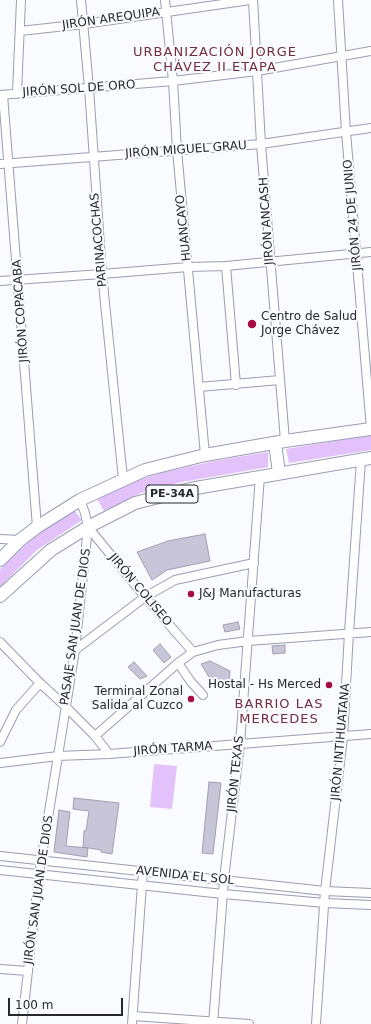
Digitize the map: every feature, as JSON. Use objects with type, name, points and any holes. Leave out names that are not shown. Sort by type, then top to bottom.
[{"type":"highway","name":"PE-34A","points":[[0,560],[20,540],[37,527],[80,500],[123,479],[146,470],[205,455],[280,442],[371,429]]},
{"type":"highway","points":[[279,473],[280,442]]},
{"type":"highway","name":"PE-34A","points":[[0,596],[51,550],[88,527],[135,503],[190,489],[366,459]]},
{"type":"street","points":[[17,93],[21,0]]},
{"type":"street","name":"PARINACOCHAS","points":[[81,0],[102,274],[123,479]]},
{"type":"street","name":"HUANCAYO","points":[[166,0],[173,81],[176,150],[205,455]]},
{"type":"street","name":"JIRÓN AREQUIPA","points":[[20,32],[251,0]]},
{"type":"street","name":"JIRÓN ANCASH","points":[[251,0],[280,380],[280,442]]},
{"type":"street","name":"JIRÓN 24 DE JUNIO","points":[[338,0],[346,132],[371,429]]},
{"type":"street","name":"JIRÓN SOL DE ORO","points":[[2,95],[173,81],[257,71],[371,51]]},
{"type":"street","name":"JIRÓN COPACABA","points":[[2,95],[19,279],[37,527]]},
{"type":"street","name":"JIRÓN MIGUEL GRAU","points":[[0,164],[261,144],[371,128]]},
{"type":"street","points":[[0,281],[188,267],[226,266],[371,252]]},
{"type":"street","points":[[226,266],[236,385]]},
{"type":"street","points":[[199,387],[280,380]]},
{"type":"street","name":"JIRÓN INTIHUATANA","points":[[316,1024],[324,903],[343,736],[349,633],[366,459]]},
{"type":"street","name":"JIRÓN TEXAS","points":[[214,1023],[224,879],[240,744],[260,476]]},
{"type":"street","name":"PASAJE SAN JUAN DE DIOS","points":[[58,756],[75,650],[88,527],[85,512],[80,500]]},
{"type":"street","name":"JIRÓN COLISEO","points":[[88,527],[145,597],[193,652]]},
{"type":"street","points":[[0,539],[20,540]]},
{"type":"street","points":[[75,650],[145,597],[175,580],[254,563]]},
{"type":"street","points":[[95,736],[178,663],[193,652],[218,645],[248,641],[371,632]]},
{"type":"street","points":[[0,642],[95,736],[109,754]]},
{"type":"street","points":[[178,663],[191,682],[203,695]]},
{"type":"street","points":[[0,742],[16,710],[40,683]]},
{"type":"street","name":"JIRÓN TARMA","points":[[0,763],[58,756],[109,754],[371,734]]},
{"type":"street","name":"JIRÓN SAN JUAN DE DIOS","points":[[22,1024],[39,874],[58,756]]},
{"type":"street","name":"AVENIDA EL SOL","points":[[0,856],[326,891],[371,893]]},
{"type":"street","name":"AVENIDA EL SOL","points":[[0,870],[223,894],[324,903],[371,905]]},
{"type":"street","points":[[143,871],[132,1020],[249,1024]]},
{"type":"street","points":[[0,969],[28,971]]},
{"type":"shaded area","points":[[371,435],[371,450],[289,463],[286,449]]},
{"type":"shaded area","points":[[268,452],[268,467],[182,482],[143,492],[104,511],[96,497],[134,481],[165,472],[214,461]]},
{"type":"shaded area","points":[[73,509],[82,520],[37,550],[0,587],[0,569],[35,536]]},
{"type":"shaded area","points":[[154,764],[177,766],[172,809],[150,807]]},
{"type":"building","points":[[205,534],[210,561],[167,570],[152,580],[137,552],[168,541]]},
{"type":"building","points":[[238,622],[240,629],[225,632],[223,625]]},
{"type":"building","points":[[160,644],[171,657],[164,663],[153,650]]},
{"type":"building","points":[[285,645],[285,653],[273,654],[272,646]]},
{"type":"building","points":[[210,661],[230,671],[229,686],[216,682],[209,677],[201,664]]},
{"type":"building","points":[[134,662],[147,676],[140,679],[128,667]]},
{"type":"building","points":[[209,782],[221,783],[213,854],[202,853]]},
{"type":"building","points":[[74,798],[119,803],[112,854],[101,852],[101,850],[83,847],[84,831],[86,831],[89,811],[73,809]]},
{"type":"building","points":[[59,810],[70,812],[66,846],[88,848],[87,857],[54,852]]},
{"type":"place","name":"Centro de Salud Jorge Chávez","points":[[252,324]]},
{"type":"place","name":"J&J Manufacturas","points":[[191,594]]},
{"type":"place","name":"Hostal - Hs Merced","points":[[329,685]]},
{"type":"place","name":"Terminal Zonal Salida al Cuzco","points":[[191,699]]},
{"type":"district","name":"URBANIZACIÓN JORGE CHÁVEZ II ETAPA","points":[[215,60]]},
{"type":"district","name":"BARRIO LAS MERCEDES","points":[[279,712]]}]
